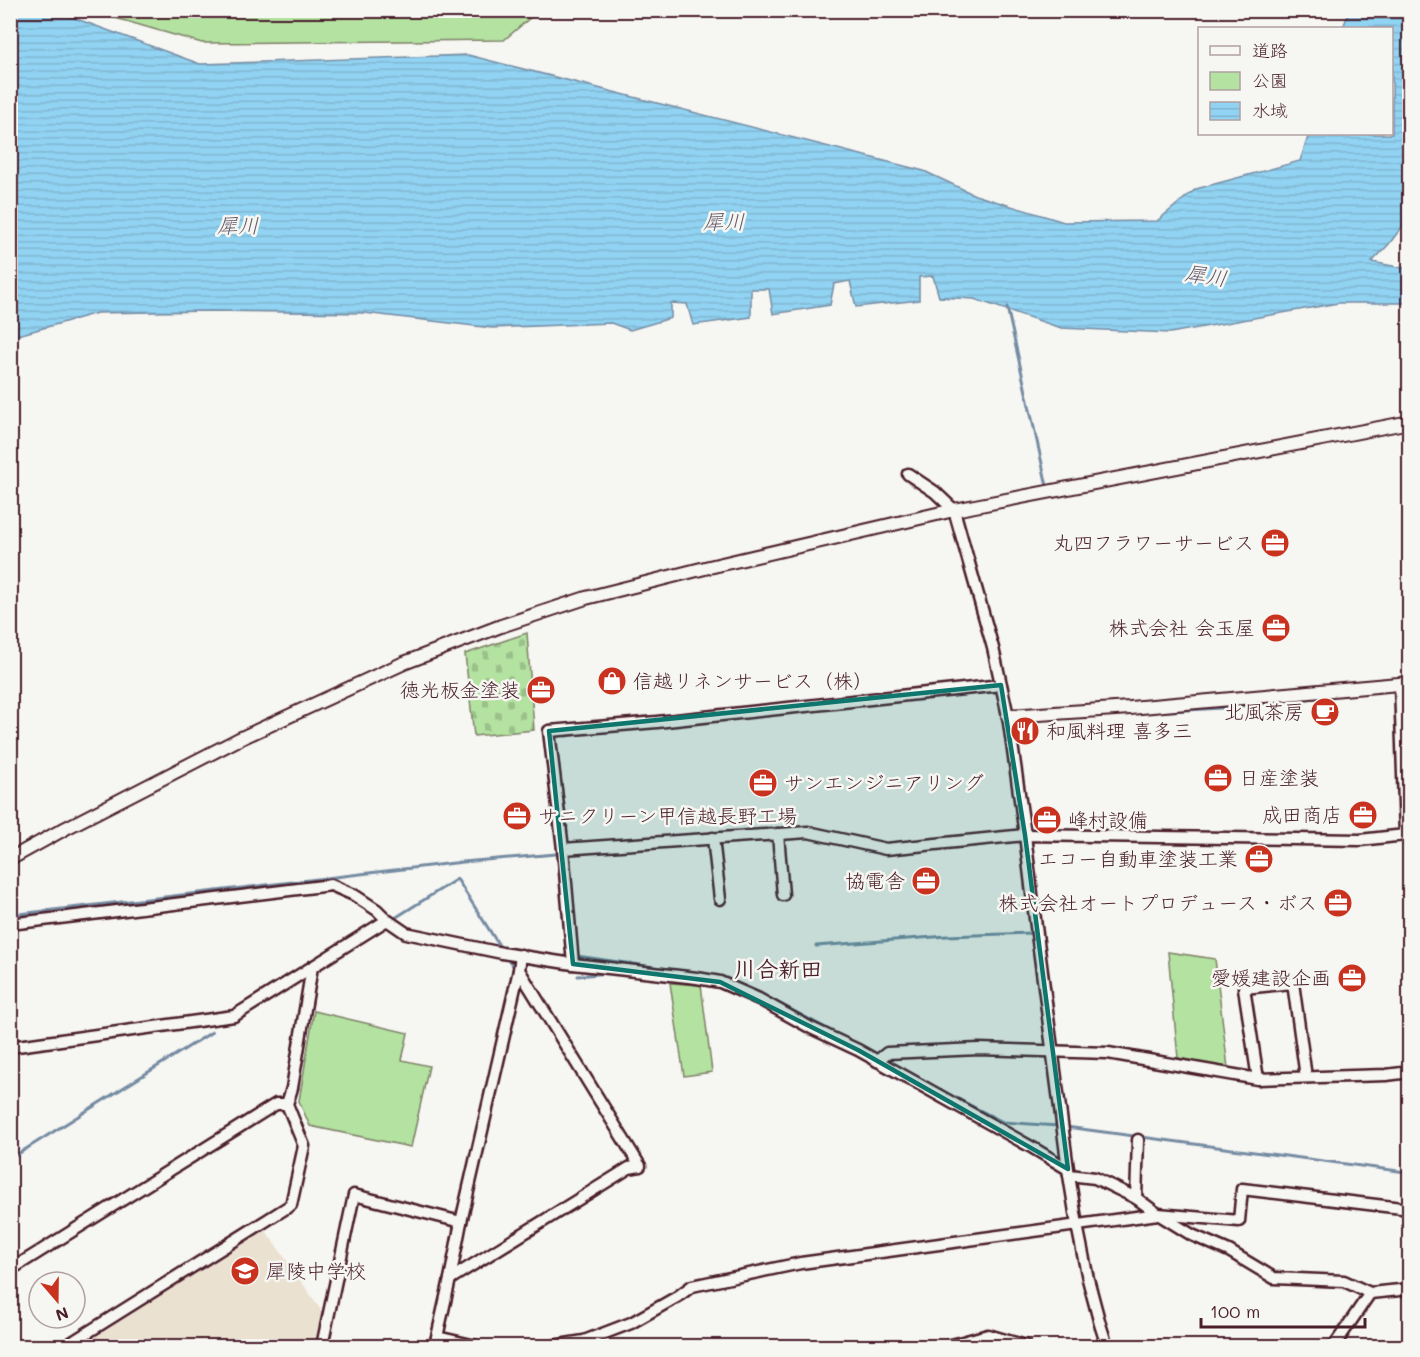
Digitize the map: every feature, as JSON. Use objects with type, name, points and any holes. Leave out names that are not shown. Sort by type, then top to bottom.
[{"type":"street","points":[[10,859],[237,740],[309,706],[404,663],[501,626],[586,598],[954,510],[1410,422]]},
{"type":"street","points":[[908,474],[935,492],[954,510],[993,648],[1008,716],[1026,835],[1068,1172],[1088,1279],[1107,1347]]},
{"type":"street","points":[[563,849],[808,832],[886,849],[1026,835],[1407,839],[1405,683],[1130,708],[1008,716]]},
{"type":"street","points":[[573,964],[563,849],[549,731],[657,722],[1001,685]]},
{"type":"street","points":[[778,834],[783,895]]},
{"type":"street","points":[[713,838],[719,895]]},
{"type":"street","points":[[10,924],[331,881],[377,910],[406,933],[573,964],[720,982],[759,999],[811,1028],[858,1050],[1033,1148],[1068,1172],[1095,1178],[1136,1198],[1192,1235],[1229,1251],[1274,1278],[1344,1281],[1370,1293],[1410,1289]]},
{"type":"street","points":[[10,1047],[234,1016],[387,920]]},
{"type":"street","points":[[476,1347],[436,1342],[521,955]]},
{"type":"street","points":[[66,1347],[291,1205],[304,1146],[287,1104],[292,1088],[312,966]]},
{"type":"street","points":[[450,1279],[629,1168],[640,1166],[519,970]]},
{"type":"street","points":[[1258,1079],[1244,988],[1293,983],[1306,1077]]},
{"type":"street","points":[[877,1061],[887,1053],[978,1049],[1108,1053],[1258,1079],[1386,1075],[1410,1072]]},
{"type":"street","points":[[10,1270],[276,1104],[287,1104]]},
{"type":"street","points":[[1136,1198],[1138,1140]]},
{"type":"street","points":[[553,1347],[584,1341],[631,1323],[692,1286],[801,1263],[1158,1214],[1239,1221],[1242,1189],[1410,1209]]},
{"type":"street","points":[[322,1347],[354,1195],[461,1222]]},
{"type":"street","points":[[1334,1347],[1370,1293]]},
{"type":"street","points":[[948,1347],[988,1335],[1026,1347]]},
{"type":"highlighted area","points":[[1001,685],[1025,835],[1068,1169],[858,1050],[720,982],[573,964],[549,731]]},
{"type":"shaded area","name":"犀陵中学校","points":[[264,1228],[324,1314],[317,1346],[76,1346]]},
{"type":"green space","points":[[91,11],[538,11],[504,40],[202,43]]},
{"type":"green space","points":[[527,633],[534,730],[474,736],[465,654]]},
{"type":"green space","points":[[1168,952],[1215,959],[1228,1068],[1178,1058]]},
{"type":"green space","points":[[670,983],[701,985],[712,1072],[684,1076]]},
{"type":"green space","points":[[314,1011],[408,1033],[402,1060],[429,1066],[411,1147],[310,1126],[299,1101]]},
{"type":"water","name":"犀川","points":[[11,10],[55,11],[200,64],[468,55],[924,171],[975,195],[1064,222],[1157,221],[1196,189],[1300,161],[1309,135],[1393,135],[1393,27],[1343,27],[1349,11],[1409,11],[1409,218],[1372,262],[1409,269],[1409,303],[1338,303],[1170,333],[1061,328],[974,299],[939,297],[933,276],[919,277],[919,300],[856,307],[850,281],[834,284],[830,305],[773,314],[769,289],[751,289],[751,317],[693,325],[687,304],[671,303],[671,318],[630,330],[611,323],[492,328],[364,313],[212,311],[97,313],[11,337]]},
{"type":"waterway","points":[[1007,307],[1047,486]]},
{"type":"waterway","points":[[948,696],[994,692]]},
{"type":"waterway","points":[[1291,701],[1341,695]]},
{"type":"waterway","points":[[1153,712],[1268,703]]},
{"type":"waterway","points":[[566,736],[586,733]]},
{"type":"waterway","points":[[559,769],[567,827]]},
{"type":"waterway","points":[[10,914],[463,862],[556,854]]},
{"type":"waterway","points":[[395,918],[457,879],[502,950]]},
{"type":"waterway","points":[[816,946],[947,936],[1031,933],[1032,938]]},
{"type":"waterway","points":[[506,956],[515,969]]},
{"type":"waterway","points":[[577,956],[689,972]]},
{"type":"waterway","points":[[578,976],[608,973]]},
{"type":"waterway","points":[[725,979],[753,990],[826,1028]]},
{"type":"waterway","points":[[1041,1004],[1045,1038]]},
{"type":"waterway","points":[[10,1159],[212,1032]]},
{"type":"waterway","points":[[925,1082],[1003,1122],[1058,1126]]},
{"type":"waterway","points":[[1066,1127],[1410,1174]]},
{"type":"place","name":"丸四フラワーサービス","points":[[1275,543]]},
{"type":"place","name":"株式会社 会玉屋","points":[[1276,628]]},
{"type":"place","name":"信越リネンサービス（株）","points":[[612,681]]},
{"type":"place","name":"徳光板金塗装","points":[[541,690]]},
{"type":"place","name":"北風茶房","points":[[1325,712]]},
{"type":"place","name":"和風料理 喜多三","points":[[1025,731]]},
{"type":"place","name":"日産塗装","points":[[1218,778]]},
{"type":"place","name":"サンエンジニアリング","points":[[763,783]]},
{"type":"place","name":"成田商店","points":[[1363,815]]},
{"type":"place","name":"サニクリーン甲信越長野工場","points":[[517,816]]},
{"type":"place","name":"峰村設備","points":[[1047,820]]},
{"type":"place","name":"エコー自動車塗装工業","points":[[1259,859]]},
{"type":"place","name":"協電舎","points":[[926,881]]},
{"type":"place","name":"株式会社オートプロデュース・ボス","points":[[1338,903]]},
{"type":"place","name":"愛媛建設企画","points":[[1352,978]]},
{"type":"place","name":"犀陵中学校","points":[[245,1271]]},
{"type":"district","name":"川合新田","points":[[778,969]]}]
